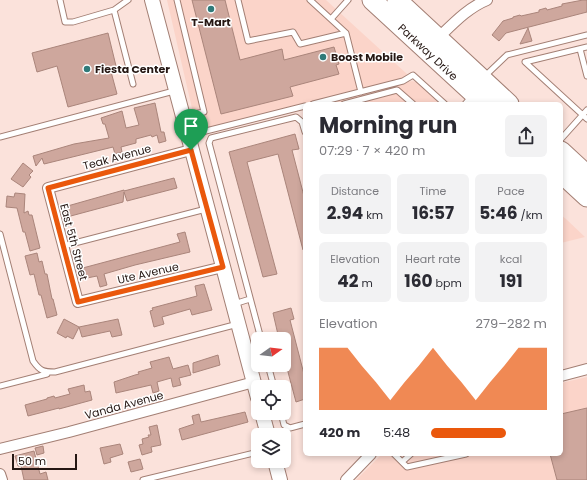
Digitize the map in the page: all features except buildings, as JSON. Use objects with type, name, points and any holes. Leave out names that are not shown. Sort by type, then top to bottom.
[{"type":"highway","name":"Parkway Drive","points":[[372,0],[432,44]]},
{"type":"highway","name":"Parkway Drive","points":[[397,0],[432,44],[476,95],[502,102]]},
{"type":"highway","points":[[563,153],[587,175]]},
{"type":"highway","points":[[563,176],[587,197]]},
{"type":"street","points":[[152,0],[253,380]]},
{"type":"street","points":[[432,44],[470,10],[479,3],[487,0]]},
{"type":"street","name":"Teak Avenue","points":[[48,188],[191,150]]},
{"type":"street","name":"East 5th Street","points":[[48,188],[78,302]]},
{"type":"street","name":"Ute Avenue","points":[[78,302],[223,267]]},
{"type":"street","points":[[563,375],[587,369]]},
{"type":"street","name":"Vanda Avenue","points":[[0,449],[77,430],[251,383]]},
{"type":"street","points":[[346,480],[369,456]]},
{"type":"street","points":[[277,468],[280,480]]},
{"type":"street","points":[[0,474],[2,480]]},
{"type":"lane","points":[[60,0],[66,22],[81,20],[114,10],[128,0]]},
{"type":"lane","points":[[177,0],[204,112],[182,117]]},
{"type":"lane","points":[[238,0],[248,41],[293,32],[300,44],[346,34]]},
{"type":"lane","points":[[310,0],[346,34],[361,92]]},
{"type":"lane","points":[[331,19],[348,0]]},
{"type":"lane","points":[[114,10],[133,84]]},
{"type":"lane","points":[[476,95],[507,55],[587,34]]},
{"type":"lane","points":[[585,117],[525,62],[587,47]]},
{"type":"lane","points":[[580,48],[587,76]]},
{"type":"lane","points":[[321,102],[403,81],[413,75],[443,102]]},
{"type":"lane","points":[[0,137],[175,90]]},
{"type":"lane","points":[[352,102],[397,90],[410,102]]},
{"type":"lane","points":[[188,136],[303,107]]},
{"type":"lane","points":[[563,137],[585,117],[587,110]]},
{"type":"lane","points":[[259,332],[209,143],[211,138],[296,117],[302,122],[303,125]]},
{"type":"lane","points":[[63,246],[207,208]]},
{"type":"lane","points":[[0,234],[33,361],[37,367],[44,372],[55,372]]},
{"type":"lane","points":[[233,304],[250,299]]},
{"type":"lane","points":[[0,386],[238,324]]},
{"type":"lane","points":[[283,420],[284,425],[290,428],[303,425]]},
{"type":"lane","points":[[143,480],[251,454]]},
{"type":"lane","points":[[396,456],[407,467],[457,456]]},
{"type":"lane","points":[[402,462],[409,456]]},
{"type":"shaded area","points":[[167,0],[326,0],[407,74],[403,79],[311,102],[303,102],[303,104],[197,130]]},
{"type":"shaded area","points":[[412,81],[416,82],[438,102],[332,102]]},
{"type":"shaded area","points":[[563,217],[566,219],[585,237],[563,242]]},
{"type":"shaded area","points":[[587,377],[587,480],[356,480],[380,456],[563,456],[563,383]]},
{"type":"place","name":"T-Mart","points":[[211,9]]},
{"type":"place","name":"Boost Mobile","points":[[323,57]]},
{"type":"place","name":"Fiesta Center","points":[[87,69]]},
{"type":"route","points":[[191,150],[223,267],[78,302],[48,188],[191,150]]}]
